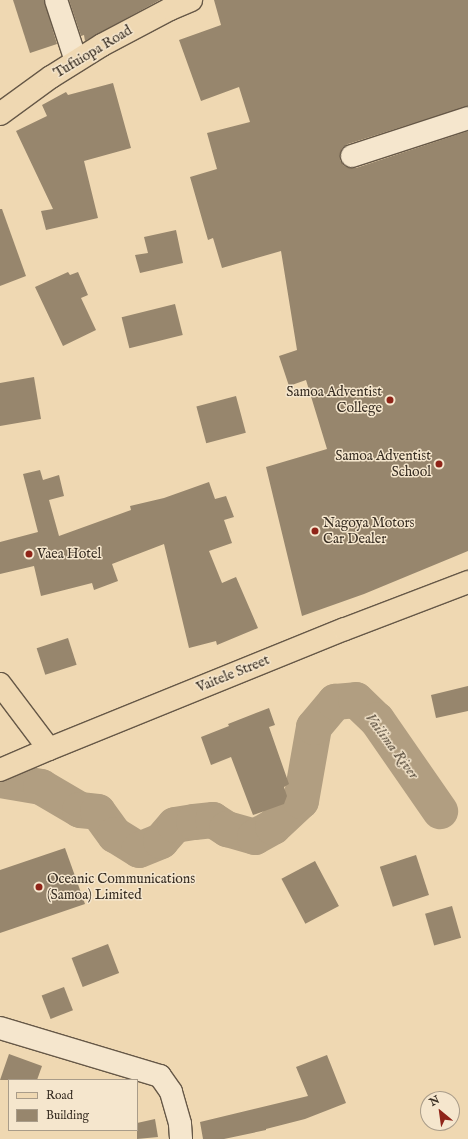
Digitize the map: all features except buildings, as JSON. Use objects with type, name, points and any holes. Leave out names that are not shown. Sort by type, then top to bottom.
[{"type":"main road","name":"Tufuiopa Road","points":[[0,114],[76,61],[135,27],[191,0]]},
{"type":"main road","name":"Vaitele Street","points":[[0,770],[42,751],[346,629],[468,582]]},
{"type":"main road","points":[[0,684],[42,751]]},
{"type":"street","points":[[56,0],[76,61]]},
{"type":"street","points":[[352,156],[468,118]]},
{"type":"street","points":[[0,1028],[160,1076],[171,1092],[180,1124],[181,1139]]},
{"type":"waterway","name":"Vailima River","points":[[0,780],[41,787],[80,810],[98,812],[115,835],[139,850],[161,841],[175,825],[194,822],[213,820],[227,829],[255,837],[273,827],[301,801],[314,727],[335,702],[356,700],[377,720],[440,811]]},
{"type":"place","name":"Samoa Adventist College","points":[[390,400]]},
{"type":"place","name":"Samoa Adventist School","points":[[439,464]]},
{"type":"place","name":"Nagoya Motors Car Dealer","points":[[315,531]]},
{"type":"place","name":"Vaea Hotel","points":[[29,554]]},
{"type":"place","name":"Oceanic Communications (Samoa) Limited","points":[[39,887]]}]
